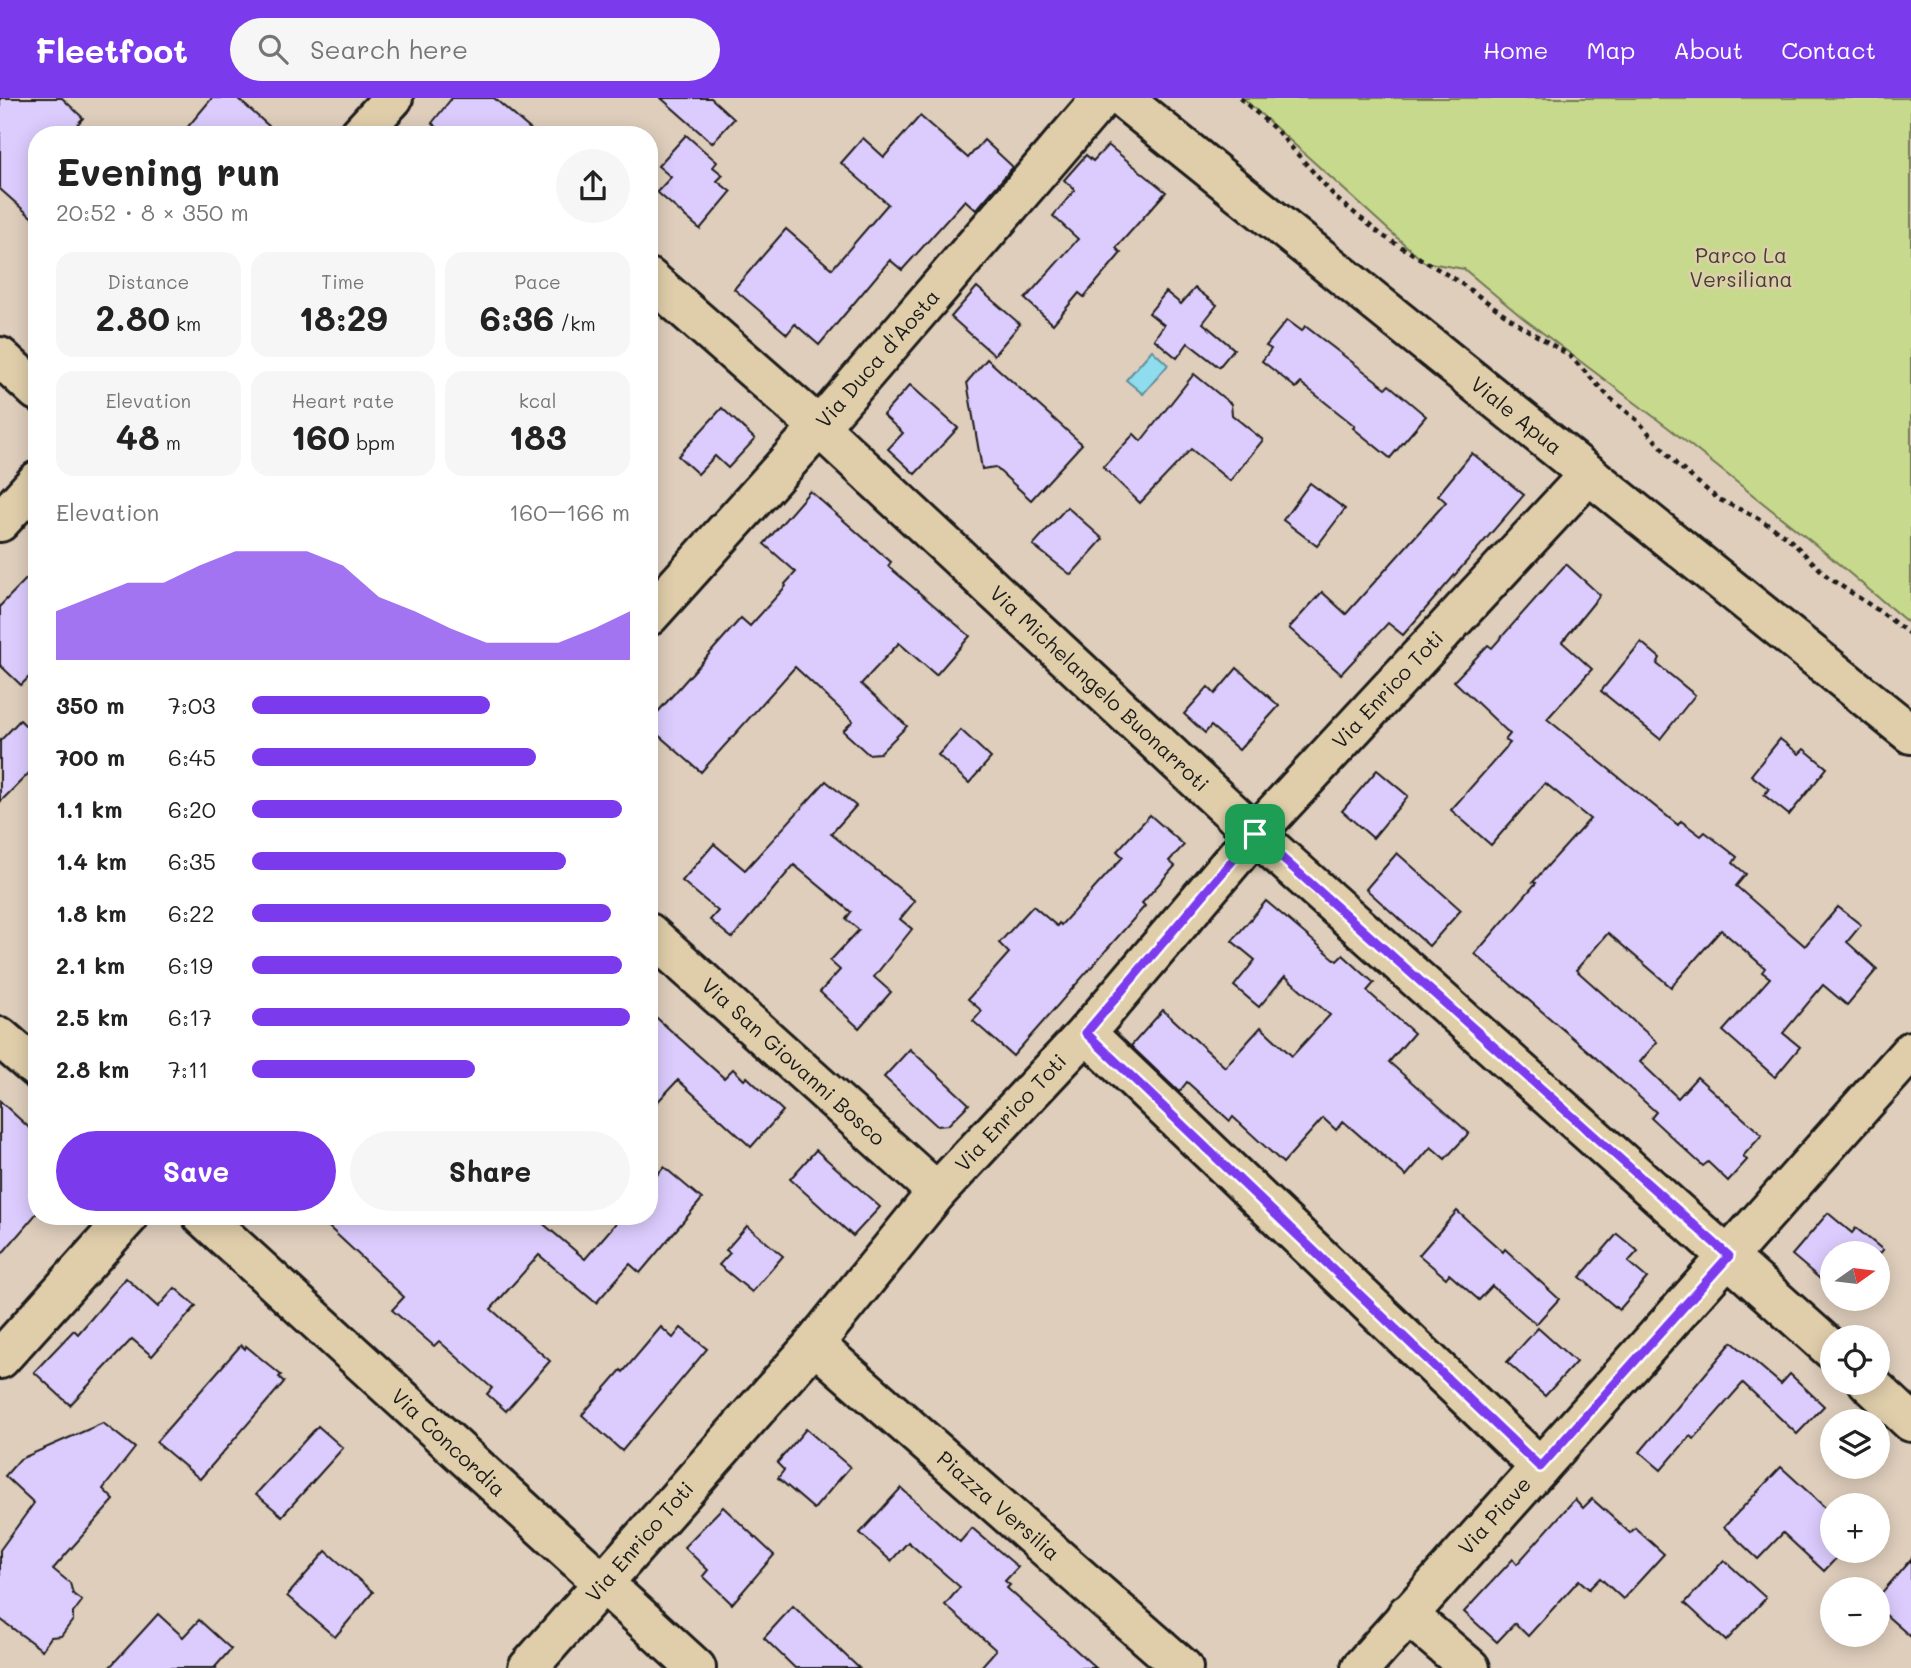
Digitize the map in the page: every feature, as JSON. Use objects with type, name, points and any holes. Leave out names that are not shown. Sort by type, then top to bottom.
[{"type":"street","points":[[367,126],[393,98]]},
{"type":"street","name":"Via Duca d'Aosta","points":[[658,605],[819,427],[1102,98]]},
{"type":"street","name":"Viale Apua","points":[[1122,98],[1911,734]]},
{"type":"street","name":"Via Michelangelo Buonarroti","points":[[658,286],[819,427],[1255,834],[1820,1339]]},
{"type":"street","points":[[0,357],[28,383]]},
{"type":"street","name":"Via Enrico Toti","points":[[528,1668],[814,1344],[937,1192],[1086,1033],[1255,834],[1589,474]]},
{"type":"street","points":[[0,523],[28,491]]},
{"type":"street","name":"Via San Giovanni Bosco","points":[[658,941],[937,1192]]},
{"type":"street","points":[[1086,1033],[1540,1467]]},
{"type":"street","points":[[0,1037],[28,1061]]},
{"type":"street","name":"Via Piave","points":[[1361,1668],[1911,1051]]},
{"type":"street","points":[[1,1357],[121,1225]]},
{"type":"street","name":"Via Concordia","points":[[212,1225],[696,1668]]},
{"type":"street","name":"Piazza Versilia","points":[[814,1344],[1183,1668]]},
{"type":"street","points":[[1882,1395],[1911,1422]]},
{"type":"street","points":[[1407,1614],[1470,1668]]},
{"type":"path","points":[[1240,98],[1276,130],[1337,198],[1383,236],[1456,279],[1524,328],[1569,355],[1610,398],[1637,420],[1677,465],[1718,499],[1756,517],[1786,536],[1829,578],[1882,612],[1911,635]]},
{"type":"green space","name":"Parco La Versiliana","points":[[1243,98],[1911,98],[1911,625],[1822,550],[1670,429],[1523,318],[1464,269],[1424,262]]},
{"type":"water","points":[[1152,350],[1168,365],[1143,394],[1126,380]]},
{"type":"building","points":[[0,98],[62,98],[83,118],[76,126],[28,126],[28,214],[0,189]]},
{"type":"building","points":[[212,98],[237,98],[269,126],[189,126]]},
{"type":"building","points":[[452,98],[494,98],[527,126],[436,126],[432,123]]},
{"type":"building","points":[[661,98],[711,98],[734,119],[712,143]]},
{"type":"building","points":[[920,116],[968,158],[984,140],[1013,167],[976,210],[965,200],[902,270],[890,260],[819,345],[795,324],[787,334],[734,289],[786,229],[832,269],[888,204],[841,163],[863,138],[884,157]]},
{"type":"building","points":[[686,135],[717,162],[713,167],[723,175],[717,181],[731,192],[700,229],[658,193],[671,177],[658,166]]},
{"type":"building","points":[[1108,145],[1166,192],[1116,248],[1121,253],[1084,297],[1079,293],[1053,324],[1025,299],[1078,239],[1053,216],[1075,190],[1064,180],[1086,155],[1093,161]]},
{"type":"building","points":[[977,287],[1020,324],[994,355],[951,317]]},
{"type":"building","points":[[1195,288],[1217,305],[1203,323],[1234,349],[1219,367],[1188,343],[1177,358],[1154,339],[1164,325],[1149,313],[1166,292],[1181,304]]},
{"type":"building","points":[[1287,320],[1302,331],[1305,326],[1386,388],[1389,385],[1426,416],[1390,458],[1301,383],[1296,388],[1262,361],[1271,349],[1266,346]]},
{"type":"building","points":[[987,359],[1082,444],[1031,500],[995,467],[982,469],[967,382]]},
{"type":"building","points":[[1194,374],[1231,404],[1232,415],[1263,440],[1230,481],[1191,449],[1140,503],[1103,467],[1134,434],[1141,441]]},
{"type":"building","points":[[910,385],[958,428],[915,474],[888,449],[903,433],[883,415]]},
{"type":"building","points":[[722,408],[755,439],[728,468],[715,456],[698,474],[678,456]]},
{"type":"building","points":[[1472,453],[1524,495],[1403,635],[1388,623],[1341,674],[1289,628],[1322,592],[1346,614],[1446,502],[1438,495]]},
{"type":"building","points":[[1310,483],[1345,509],[1317,546],[1283,520]]},
{"type":"building","points":[[810,491],[891,562],[888,566],[970,636],[936,675],[899,643],[861,684],[907,726],[880,753],[868,754],[843,731],[853,721],[795,667],[701,772],[658,735],[658,712],[741,618],[750,626],[796,572],[764,544]]},
{"type":"building","points":[[1067,507],[1103,539],[1071,575],[1033,545]]},
{"type":"building","points":[[1566,564],[1600,595],[1562,642],[1592,669],[1547,719],[1678,825],[1681,821],[1701,836],[1705,832],[1737,857],[1733,863],[1746,874],[1736,886],[1805,946],[1838,907],[1861,925],[1847,942],[1877,969],[1847,1005],[1823,985],[1783,1033],[1800,1047],[1775,1077],[1723,1031],[1770,978],[1762,972],[1765,968],[1721,930],[1671,987],[1608,933],[1576,970],[1657,1042],[1640,1062],[1678,1098],[1697,1077],[1762,1135],[1743,1156],[1747,1160],[1728,1181],[1708,1162],[1703,1166],[1651,1118],[1656,1112],[1475,954],[1536,883],[1533,882],[1590,819],[1545,783],[1491,845],[1451,810],[1510,743],[1505,740],[1510,734],[1454,681],[1488,645],[1492,648]]},
{"type":"building","points":[[28,577],[28,678],[21,685],[0,665],[0,606]]},
{"type":"building","points":[[1641,642],[1660,658],[1657,664],[1695,695],[1660,739],[1601,691]]},
{"type":"building","points":[[1237,668],[1279,706],[1239,750],[1211,726],[1205,733],[1184,714],[1208,687],[1215,694]]},
{"type":"building","points":[[20,720],[28,728],[28,774],[0,802],[0,741]]},
{"type":"building","points":[[961,730],[991,758],[969,783],[938,755]]},
{"type":"building","points":[[1780,739],[1799,754],[1804,749],[1827,768],[1789,815],[1764,795],[1769,789],[1751,775]]},
{"type":"building","points":[[1377,770],[1408,796],[1373,838],[1342,811]]},
{"type":"building","points":[[826,781],[856,806],[831,834],[915,901],[900,919],[912,929],[874,977],[891,992],[859,1028],[820,992],[840,970],[830,961],[859,930],[846,919],[851,912],[794,865],[732,938],[710,920],[718,911],[682,881],[714,844],[745,870]]},
{"type":"building","points":[[1150,815],[1184,845],[1169,861],[1175,866],[1142,903],[1145,906],[1013,1056],[973,1021],[982,1011],[968,999],[1009,953],[999,943],[1033,906],[1057,926],[1059,923],[1061,925],[1123,857],[1117,851]]},
{"type":"building","points":[[1397,853],[1461,910],[1429,946],[1366,889]]},
{"type":"building","points":[[1266,901],[1337,961],[1343,955],[1374,983],[1367,991],[1414,1033],[1389,1062],[1469,1133],[1445,1159],[1431,1147],[1406,1176],[1343,1121],[1336,1130],[1323,1118],[1283,1163],[1233,1117],[1230,1121],[1187,1082],[1179,1092],[1131,1046],[1163,1010],[1225,1067],[1261,1027],[1292,1056],[1330,1015],[1285,976],[1259,1007],[1234,986],[1255,960],[1232,941]]},
{"type":"building","points":[[658,1019],[724,1078],[733,1069],[744,1080],[747,1077],[783,1111],[751,1147],[678,1080],[658,1101]]},
{"type":"building","points":[[910,1049],[969,1104],[948,1125],[937,1126],[884,1077]]},
{"type":"building","points":[[0,1101],[28,1127],[28,1223],[0,1256]]},
{"type":"building","points":[[816,1150],[880,1207],[853,1236],[790,1179]]},
{"type":"building","points":[[664,1167],[702,1199],[640,1273],[630,1264],[596,1303],[539,1255],[491,1309],[550,1361],[506,1411],[487,1394],[492,1388],[439,1341],[434,1346],[392,1310],[404,1297],[327,1225],[545,1225],[585,1259],[614,1225],[658,1225],[658,1174]]},
{"type":"building","points":[[1457,1211],[1503,1252],[1505,1249],[1559,1299],[1536,1324],[1492,1286],[1479,1300],[1449,1274],[1446,1278],[1419,1255]]},
{"type":"building","points":[[1828,1213],[1852,1233],[1856,1228],[1872,1241],[1820,1241],[1820,1279],[1792,1255]]},
{"type":"building","points":[[747,1226],[783,1256],[752,1292],[719,1265],[730,1253],[726,1250]]},
{"type":"building","points":[[1617,1234],[1638,1251],[1628,1262],[1647,1278],[1619,1310],[1580,1277]]},
{"type":"building","points":[[126,1278],[158,1307],[175,1288],[196,1306],[152,1356],[132,1339],[70,1405],[34,1372],[74,1330],[78,1334]]},
{"type":"building","points":[[661,1327],[673,1338],[681,1328],[707,1349],[622,1451],[582,1415]]},
{"type":"building","points":[[1538,1328],[1576,1362],[1545,1396],[1507,1362]]},
{"type":"building","points":[[1732,1342],[1781,1384],[1790,1374],[1824,1406],[1797,1434],[1743,1383],[1694,1439],[1690,1436],[1661,1470],[1640,1452]]},
{"type":"building","points":[[241,1345],[245,1349],[246,1346],[281,1375],[279,1377],[284,1382],[200,1479],[156,1442]]},
{"type":"building","points":[[103,1423],[135,1448],[103,1489],[114,1500],[53,1569],[70,1583],[73,1594],[82,1601],[61,1636],[51,1637],[42,1650],[0,1619],[0,1550],[34,1503],[5,1476],[20,1459]]},
{"type":"building","points":[[318,1426],[343,1448],[282,1516],[256,1494]]},
{"type":"building","points":[[806,1429],[850,1467],[814,1509],[778,1478],[784,1470],[777,1463]]},
{"type":"building","points":[[1781,1467],[1820,1503],[1820,1563],[1832,1563],[1824,1571],[1783,1533],[1758,1559],[1724,1527]]},
{"type":"building","points":[[901,1488],[960,1542],[972,1528],[1018,1567],[1005,1581],[1010,1585],[1007,1588],[1096,1668],[980,1668],[996,1650],[945,1605],[960,1587],[908,1542],[891,1561],[860,1533]]},
{"type":"building","points":[[1575,1499],[1583,1508],[1592,1499],[1630,1533],[1635,1528],[1664,1554],[1623,1599],[1600,1578],[1589,1589],[1579,1580],[1528,1636],[1515,1623],[1497,1642],[1464,1612],[1513,1559],[1517,1564]]},
{"type":"building","points":[[723,1507],[774,1555],[732,1604],[703,1576],[708,1570],[684,1547]]},
{"type":"building","points":[[326,1551],[373,1592],[335,1637],[287,1596]]},
{"type":"building","points":[[1911,1559],[1911,1637],[1890,1619],[1890,1583]]},
{"type":"building","points":[[1724,1560],[1766,1598],[1726,1641],[1685,1603]]},
{"type":"building","points":[[793,1606],[859,1668],[795,1668],[764,1638]]},
{"type":"building","points":[[158,1614],[183,1637],[199,1620],[231,1649],[215,1667],[217,1668],[109,1668]]},
{"type":"route","points":[[1255,834],[1729,1256],[1540,1467],[1086,1033],[1255,834]]}]
